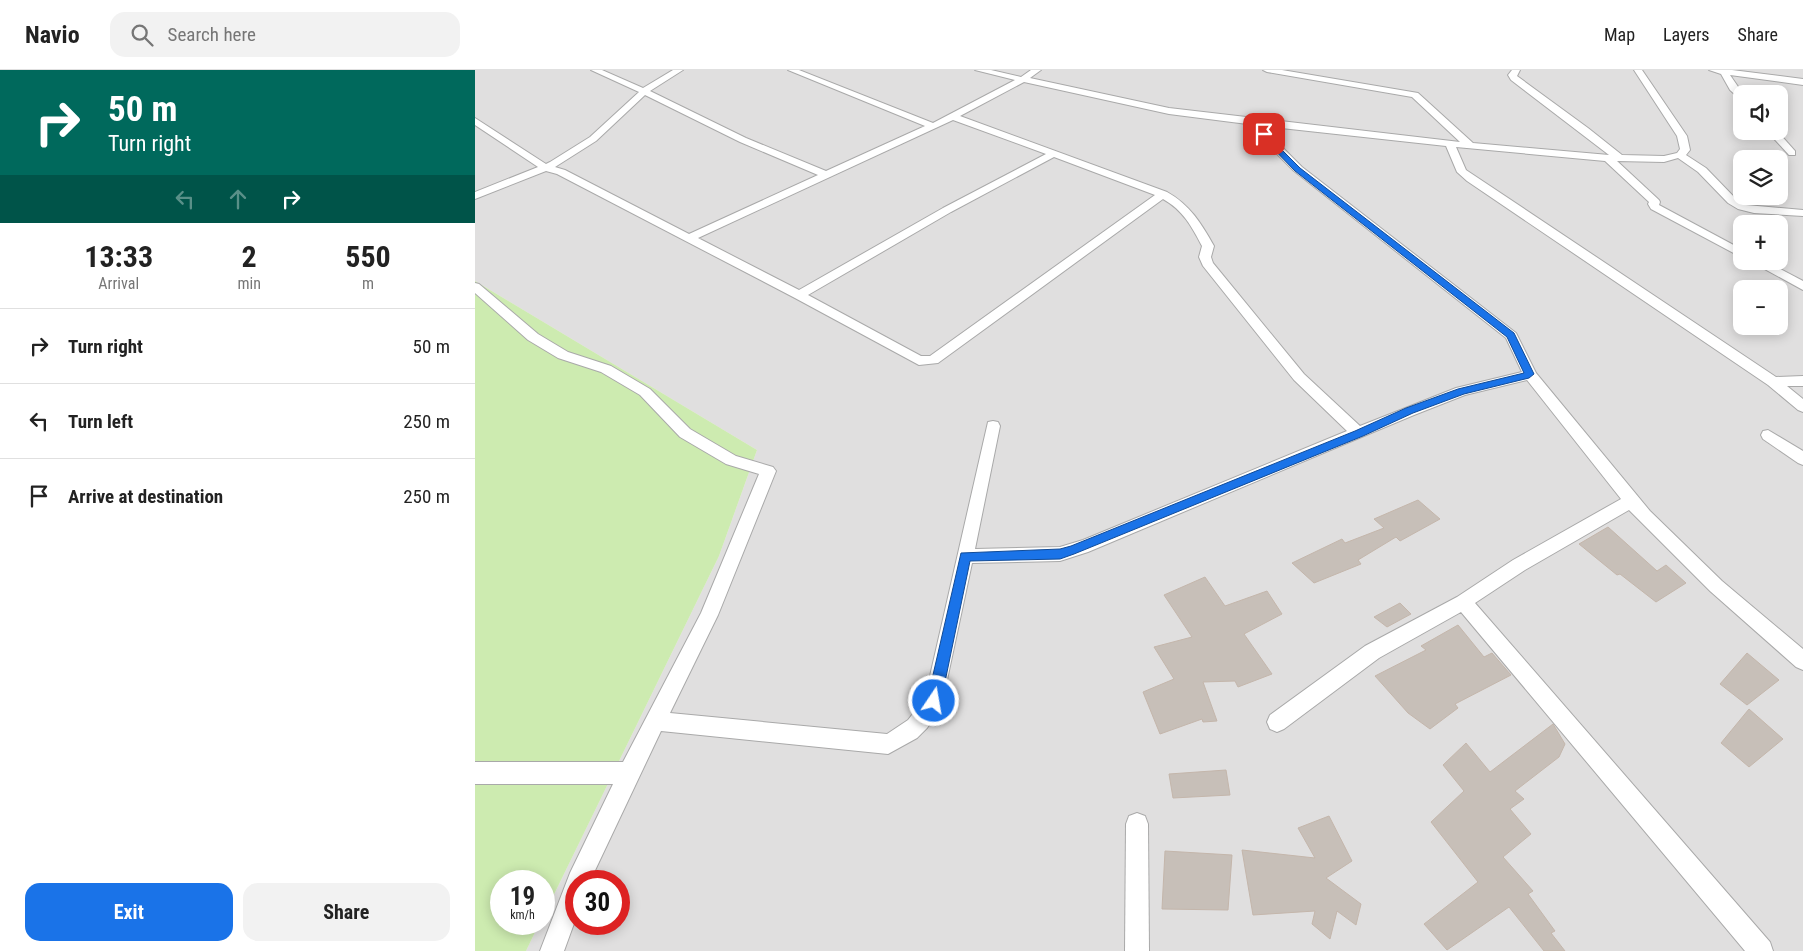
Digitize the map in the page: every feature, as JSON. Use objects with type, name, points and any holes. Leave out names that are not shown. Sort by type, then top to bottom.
[{"type":"street","points":[[595,70],[644,91],[743,140],[827,175]]},
{"type":"street","points":[[475,196],[546,168],[593,139],[644,91],[679,70]]},
{"type":"street","points":[[792,70],[933,126]]},
{"type":"street","points":[[979,70],[1169,111],[1269,124],[1469,146],[1613,158],[1665,159],[1680,155],[1685,150],[1682,136],[1637,70]]},
{"type":"street","points":[[689,238],[933,126],[1024,79],[1037,70]]},
{"type":"street","points":[[1267,70],[1415,95],[1469,146]]},
{"type":"street","points":[[1516,70],[1512,75],[1514,78],[1585,130],[1655,202],[1653,204],[1655,206],[1733,250]]},
{"type":"street","points":[[1713,70],[1803,82]]},
{"type":"street","points":[[1724,72],[1733,88]]},
{"type":"street","points":[[952,116],[1163,194],[1179,202],[1192,217],[1208,246],[1205,257],[1207,264],[1299,377],[1359,433]]},
{"type":"street","points":[[475,121],[546,168],[561,172],[799,295],[919,361],[926,362],[933,360],[1163,194]]},
{"type":"street","points":[[1269,124],[1264,134],[1265,137],[1298,169],[1511,336],[1529,374],[1644,516],[1716,586],[1803,660]]},
{"type":"street","points":[[475,134],[488,130]]},
{"type":"street","points":[[1780,140],[1791,153]]},
{"type":"street","points":[[1450,144],[1462,172],[1471,179],[1773,382],[1803,408]]},
{"type":"street","points":[[799,295],[947,210],[1053,154]]},
{"type":"street","points":[[1680,155],[1702,170],[1732,201],[1742,207],[1754,210],[1803,213]]},
{"type":"street","points":[[1772,270],[1803,286]]},
{"type":"street","points":[[475,287],[541,341],[563,355],[606,369],[645,392],[685,433],[731,460],[768,471],[769,474],[709,615],[629,773],[583,870]]},
{"type":"street","points":[[965,556],[1060,554],[1088,545],[1409,411],[1461,391],[1529,374]]},
{"type":"street","points":[[1773,382],[1803,381]]},
{"type":"street","points":[[655,721],[888,744],[905,736],[920,722],[934,701],[993,426]]},
{"type":"street","points":[[1768,435],[1803,459]]},
{"type":"street","points":[[1277,722],[1372,652],[1463,602],[1519,565],[1631,501]]},
{"type":"street","points":[[1463,602],[1761,951]]},
{"type":"street","points":[[475,773],[629,773]]},
{"type":"street","points":[[1137,824],[1137,951]]},
{"type":"street","points":[[552,951],[565,916]]},
{"type":"shaded area","points":[[475,70],[1803,70],[1803,951],[526,951],[534,935],[555,935],[555,892],[565,872],[565,935],[630,935],[630,870],[566,870],[719,556],[757,450],[475,281]]},
{"type":"green space","points":[[475,281],[757,450],[719,556],[555,892],[555,870],[490,870],[490,935],[534,935],[526,951],[475,951]]},
{"type":"building","points":[[1418,500],[1440,519],[1400,541],[1396,537],[1358,560],[1361,564],[1314,583],[1292,563],[1342,539],[1345,543],[1384,528],[1374,519]]},
{"type":"building","points":[[1608,527],[1657,571],[1666,565],[1686,583],[1656,602],[1620,574],[1617,575],[1579,544]]},
{"type":"building","points":[[1205,577],[1225,606],[1267,591],[1282,614],[1244,634],[1272,674],[1238,687],[1235,681],[1203,682],[1217,721],[1203,722],[1202,719],[1160,734],[1143,692],[1174,679],[1154,647],[1192,637],[1164,595]]},
{"type":"building","points":[[1400,603],[1411,614],[1387,627],[1374,617]]},
{"type":"building","points":[[1458,625],[1484,657],[1492,653],[1511,675],[1455,704],[1458,708],[1430,729],[1408,713],[1375,676],[1426,650],[1421,646]]},
{"type":"building","points":[[1747,653],[1779,680],[1747,705],[1720,684]]},
{"type":"building","points":[[1749,709],[1783,739],[1749,767],[1721,743]]},
{"type":"building","points":[[1553,724],[1565,744],[1559,757],[1515,791],[1524,799],[1510,809],[1531,834],[1503,857],[1533,891],[1528,894],[1555,931],[1551,933],[1565,951],[1544,951],[1509,907],[1447,950],[1424,924],[1478,882],[1431,822],[1464,791],[1443,765],[1466,743],[1490,772]]},
{"type":"building","points":[[1226,770],[1230,795],[1173,798],[1169,774]]},
{"type":"building","points":[[1329,816],[1352,861],[1326,878],[1361,904],[1356,925],[1337,911],[1330,939],[1312,924],[1315,911],[1253,915],[1242,850],[1315,858],[1298,828]]},
{"type":"building","points":[[1165,851],[1232,855],[1228,910],[1162,909]]},
{"type":"route","points":[[934,701],[965,556],[1060,554],[1074,550],[1409,411],[1461,391],[1529,374],[1511,336],[1455,290],[1350,211],[1298,169],[1264,134]]}]
